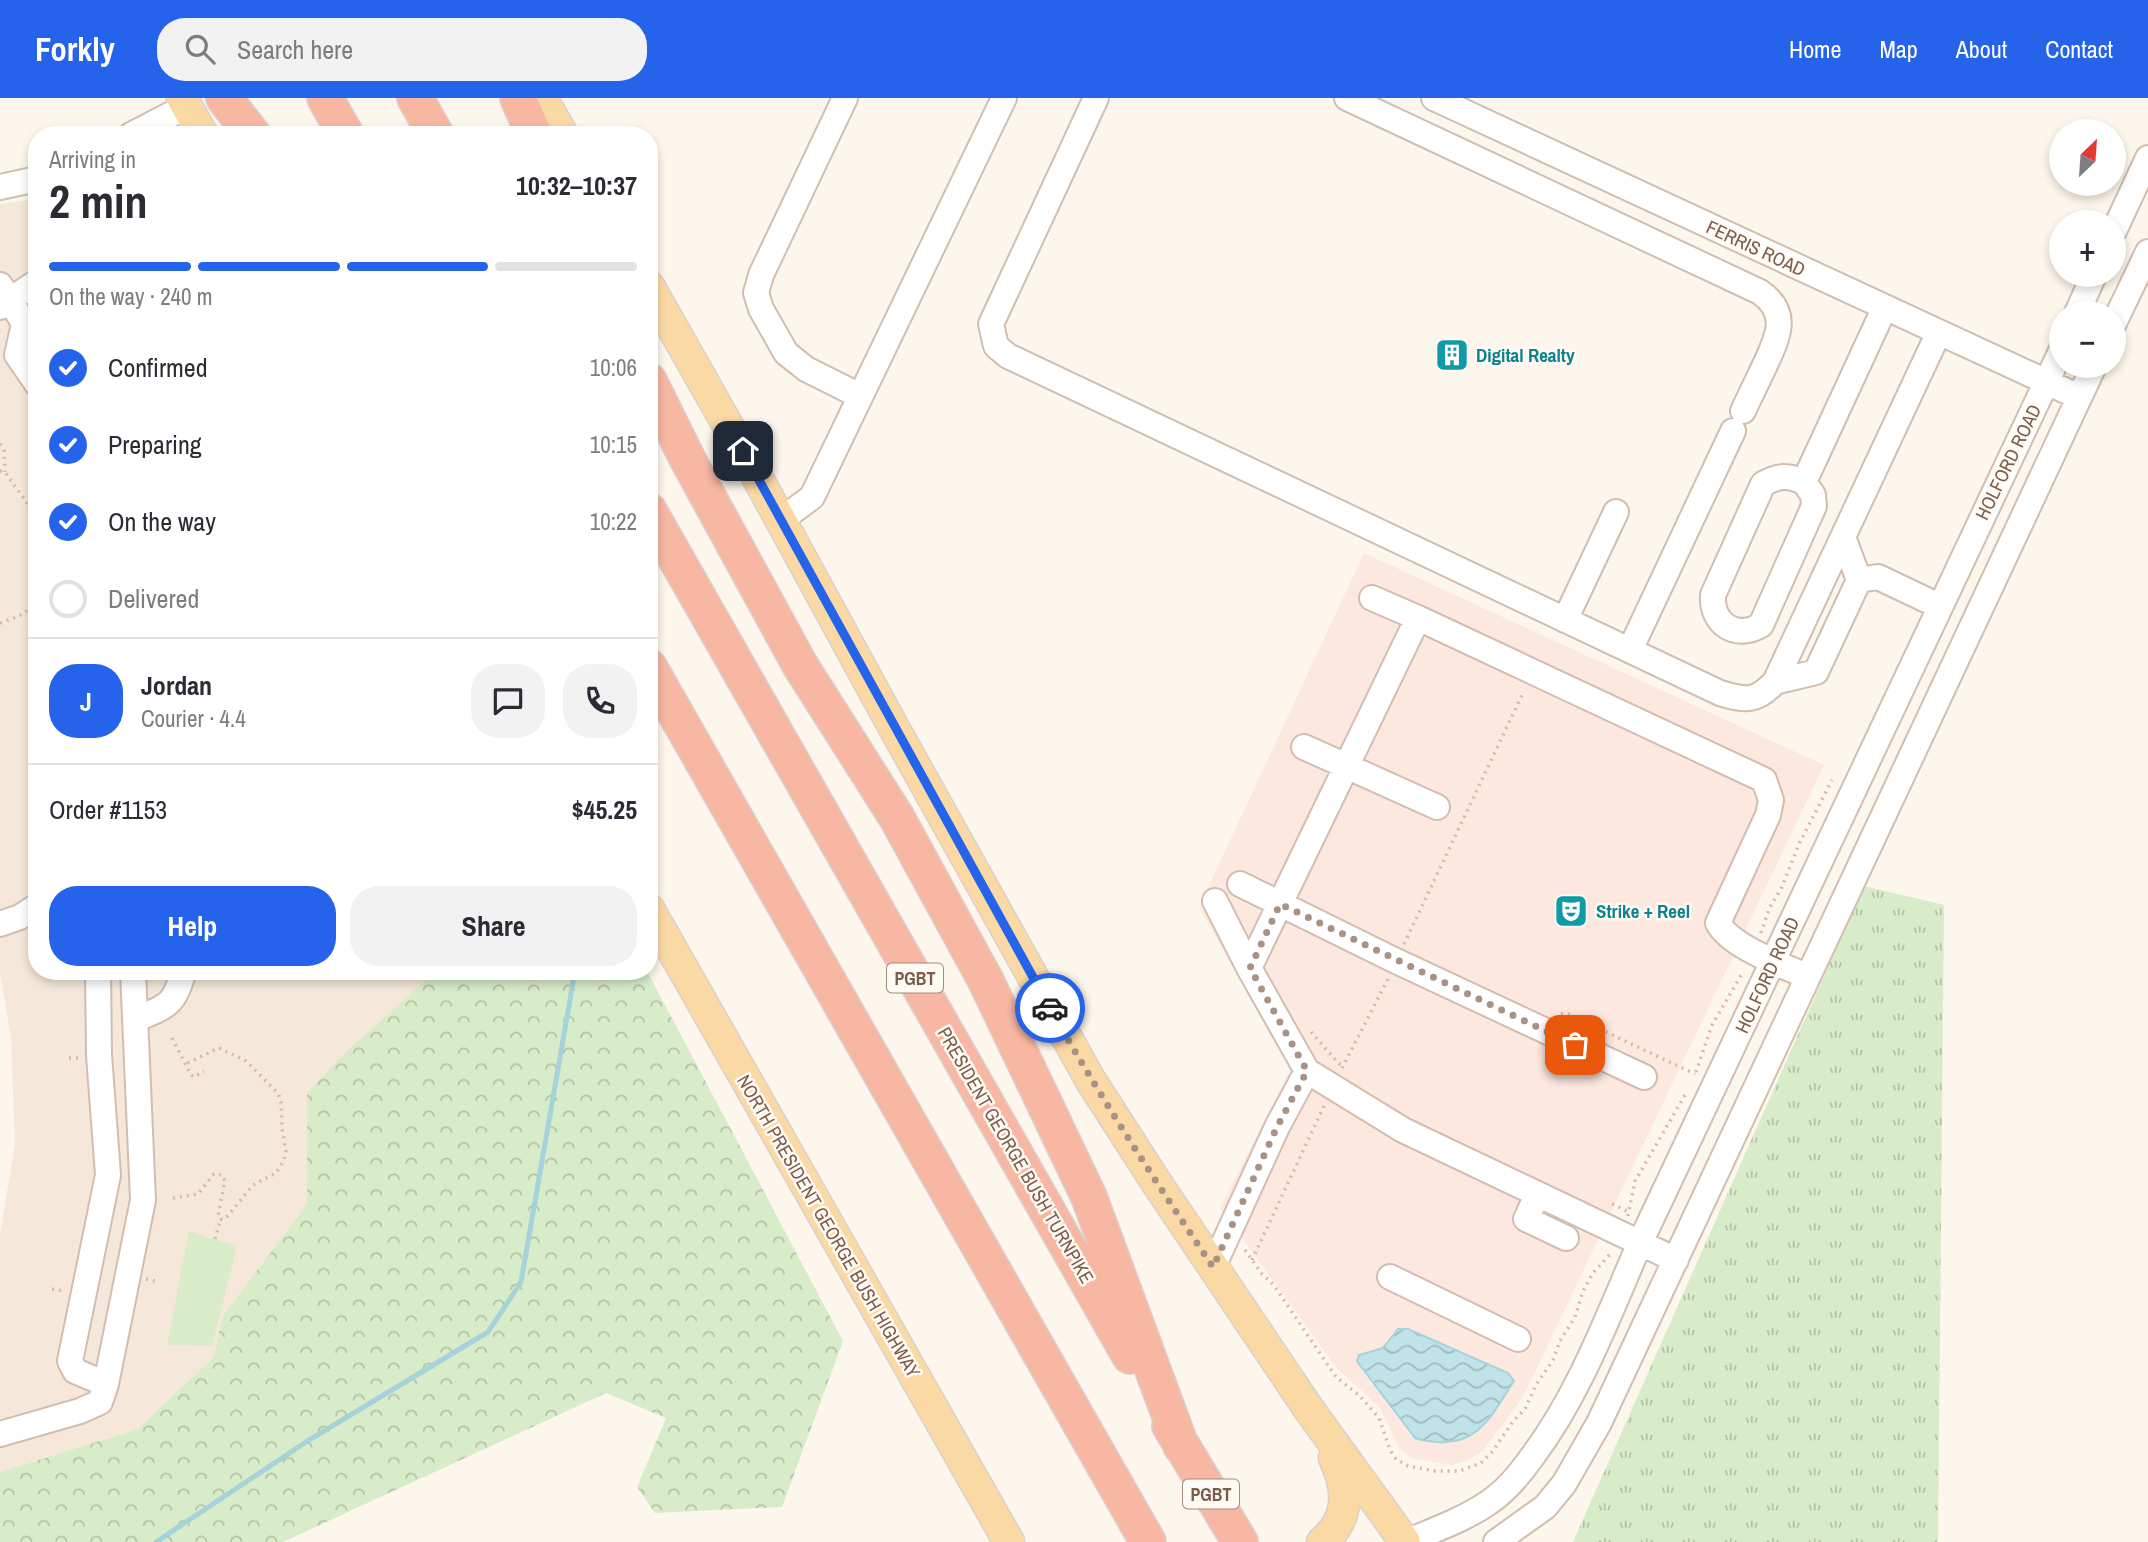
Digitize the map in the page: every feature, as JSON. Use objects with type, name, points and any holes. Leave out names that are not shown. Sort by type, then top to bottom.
[{"type":"highway","points":[[225,98],[246,126]]},
{"type":"highway","points":[[325,98],[341,126]]},
{"type":"highway","points":[[415,98],[431,126]]},
{"type":"highway","points":[[518,98],[530,126]]},
{"type":"highway","points":[[658,399],[688,460],[800,665],[897,818],[986,981],[1089,1197],[1181,1446]]},
{"type":"highway","name":"PRESIDENT GEORGE BUSH TURNPIKE","points":[[658,527],[1181,1446],[1240,1542]]},
{"type":"highway","points":[[658,683],[1148,1542]]},
{"type":"highway","points":[[658,725],[729,807]]},
{"type":"main road","points":[[542,98],[559,126]]},
{"type":"main road","points":[[184,102],[198,126]]},
{"type":"main road","points":[[658,302],[1091,1081],[1318,1421],[1406,1542]]},
{"type":"main road","name":"NORTH PRESIDENT GEORGE BUSH HIGHWAY","points":[[658,925],[1009,1542]]},
{"type":"main road","points":[[1318,1421],[1343,1478],[1346,1496],[1342,1515],[1332,1534],[1322,1542]]},
{"type":"main road","points":[[994,1515],[1017,1542]]},
{"type":"street","points":[[845,98],[761,275],[756,293],[761,309],[786,353],[806,369],[860,396]]},
{"type":"street","points":[[781,520],[812,497],[1004,98]]},
{"type":"street","points":[[1096,98],[991,324],[996,346],[1008,356],[1735,698],[1754,699],[1765,693],[1775,682],[1938,334]]},
{"type":"street","points":[[1347,98],[1747,286],[1771,299],[1777,310],[1777,339],[1630,650]]},
{"type":"street","name":"FERRIS ROAD","points":[[1434,98],[1884,309],[2079,397]]},
{"type":"street","points":[[145,126],[184,102]]},
{"type":"street","points":[[2123,210],[2148,158]]},
{"type":"street","points":[[0,187],[28,181]]},
{"type":"street","points":[[2125,301],[2148,252]]},
{"type":"street","points":[[28,286],[3,297],[28,331]]},
{"type":"street","points":[[1804,482],[1884,309]]},
{"type":"street","points":[[28,339],[17,355],[28,371]]},
{"type":"street","name":"HOLFORD ROAD","points":[[1406,1542],[1451,1523],[1490,1502],[1519,1475],[1553,1429],[1586,1366],[1640,1243],[2049,377]]},
{"type":"street","name":"HOLFORD ROAD","points":[[1496,1542],[1545,1507],[1564,1484],[1599,1423],[2088,378]]},
{"type":"street","points":[[1788,475],[1804,482],[1813,495],[1814,506],[1761,625],[1750,632],[1725,625],[1716,617],[1713,595],[1763,484],[1788,475]]},
{"type":"street","points":[[1565,620],[1616,512]]},
{"type":"street","points":[[1775,682],[1816,672],[1859,579],[1843,537]]},
{"type":"street","points":[[1859,579],[1878,577],[1939,606]]},
{"type":"street","points":[[1373,598],[1764,780],[1771,800],[1768,815],[1718,923],[1723,932],[1808,977]]},
{"type":"street","points":[[1250,968],[1418,618]]},
{"type":"street","points":[[1304,747],[1437,807]]},
{"type":"street","points":[[1240,884],[1644,1077]]},
{"type":"street","points":[[1214,901],[1307,1071],[1403,1129],[1676,1260]]},
{"type":"street","points":[[0,924],[28,912]]},
{"type":"street","points":[[98,980],[99,1055],[108,1175],[70,1361],[75,1371],[106,1384]]},
{"type":"street","points":[[0,1434],[79,1411],[100,1402],[106,1384],[143,1200],[144,1171],[134,980]]},
{"type":"street","points":[[137,1019],[167,1006],[177,996],[181,980]]},
{"type":"street","points":[[1213,1267],[1277,1127],[1307,1071]]},
{"type":"street","points":[[108,1175],[144,1171]]},
{"type":"street","points":[[1537,1195],[1525,1219],[1566,1238]]},
{"type":"street","points":[[1390,1277],[1518,1339]]},
{"type":"path","points":[[0,444],[4,450],[3,472],[28,505]]},
{"type":"path","points":[[0,624],[28,610]]},
{"type":"path","points":[[1402,949],[1522,695]]},
{"type":"path","points":[[1760,938],[1769,909],[1832,780]]},
{"type":"path","points":[[1626,1222],[1635,1181],[1695,1074],[1712,1025],[1749,962]]},
{"type":"path","points":[[1339,1075],[1392,970]]},
{"type":"path","points":[[1308,1028],[1331,1056]]},
{"type":"path","points":[[172,1038],[194,1077],[204,1071]]},
{"type":"path","points":[[185,1064],[213,1049],[227,1050],[246,1061],[270,1082],[281,1102],[285,1160],[275,1173],[248,1190],[229,1217],[221,1219]]},
{"type":"path","points":[[1643,1049],[1695,1074]]},
{"type":"path","points":[[1252,1261],[1326,1102]]},
{"type":"path","points":[[173,1198],[198,1194],[214,1174],[222,1175],[225,1181],[218,1212],[221,1219],[215,1239]]},
{"type":"path","points":[[1241,1244],[1262,1274],[1273,1284],[1336,1377],[1360,1396],[1379,1418],[1396,1459],[1408,1466],[1435,1471],[1459,1471],[1481,1462],[1492,1452],[1525,1409],[1575,1317],[1593,1273],[1612,1251]]},
{"type":"shaded area","points":[[28,200],[28,980],[428,980],[307,1093],[307,1204],[222,1317],[215,1357],[138,1429],[0,1472],[0,1234],[15,1144],[11,1038],[0,973],[0,204]]},
{"type":"shaded area","points":[[1364,553],[1824,765],[1523,1397],[1483,1451],[1452,1465],[1411,1458],[1399,1448],[1380,1408],[1336,1367],[1220,1208],[1290,1070],[1199,907]]},
{"type":"green space","points":[[1864,886],[1944,905],[1938,1542],[1573,1542]]},
{"type":"green space","points":[[426,980],[652,980],[843,1341],[782,1507],[655,1513],[637,1487],[666,1418],[606,1393],[283,1542],[0,1542],[0,1472],[138,1429],[214,1357],[222,1317],[307,1204],[307,1093],[346,1052]]},
{"type":"green space","points":[[189,1231],[237,1246],[212,1346],[167,1345]]},
{"type":"water","points":[[1398,1329],[1408,1329],[1508,1373],[1514,1381],[1492,1415],[1475,1433],[1452,1442],[1415,1438],[1357,1361],[1359,1355],[1383,1348]]},
{"type":"waterway","points":[[156,1542],[309,1440],[488,1332],[521,1282],[573,980]]},
{"type":"way so far","points":[[1050,1008],[1091,1081],[1213,1267],[1277,1127],[1307,1071],[1250,968],[1280,904],[1575,1045]]},
{"type":"place","name":"Digital Realty","points":[[1452,355]]},
{"type":"place","name":"Strike + Reel","points":[[1571,911]]},
{"type":"route","points":[[743,451],[1050,1008]]}]
